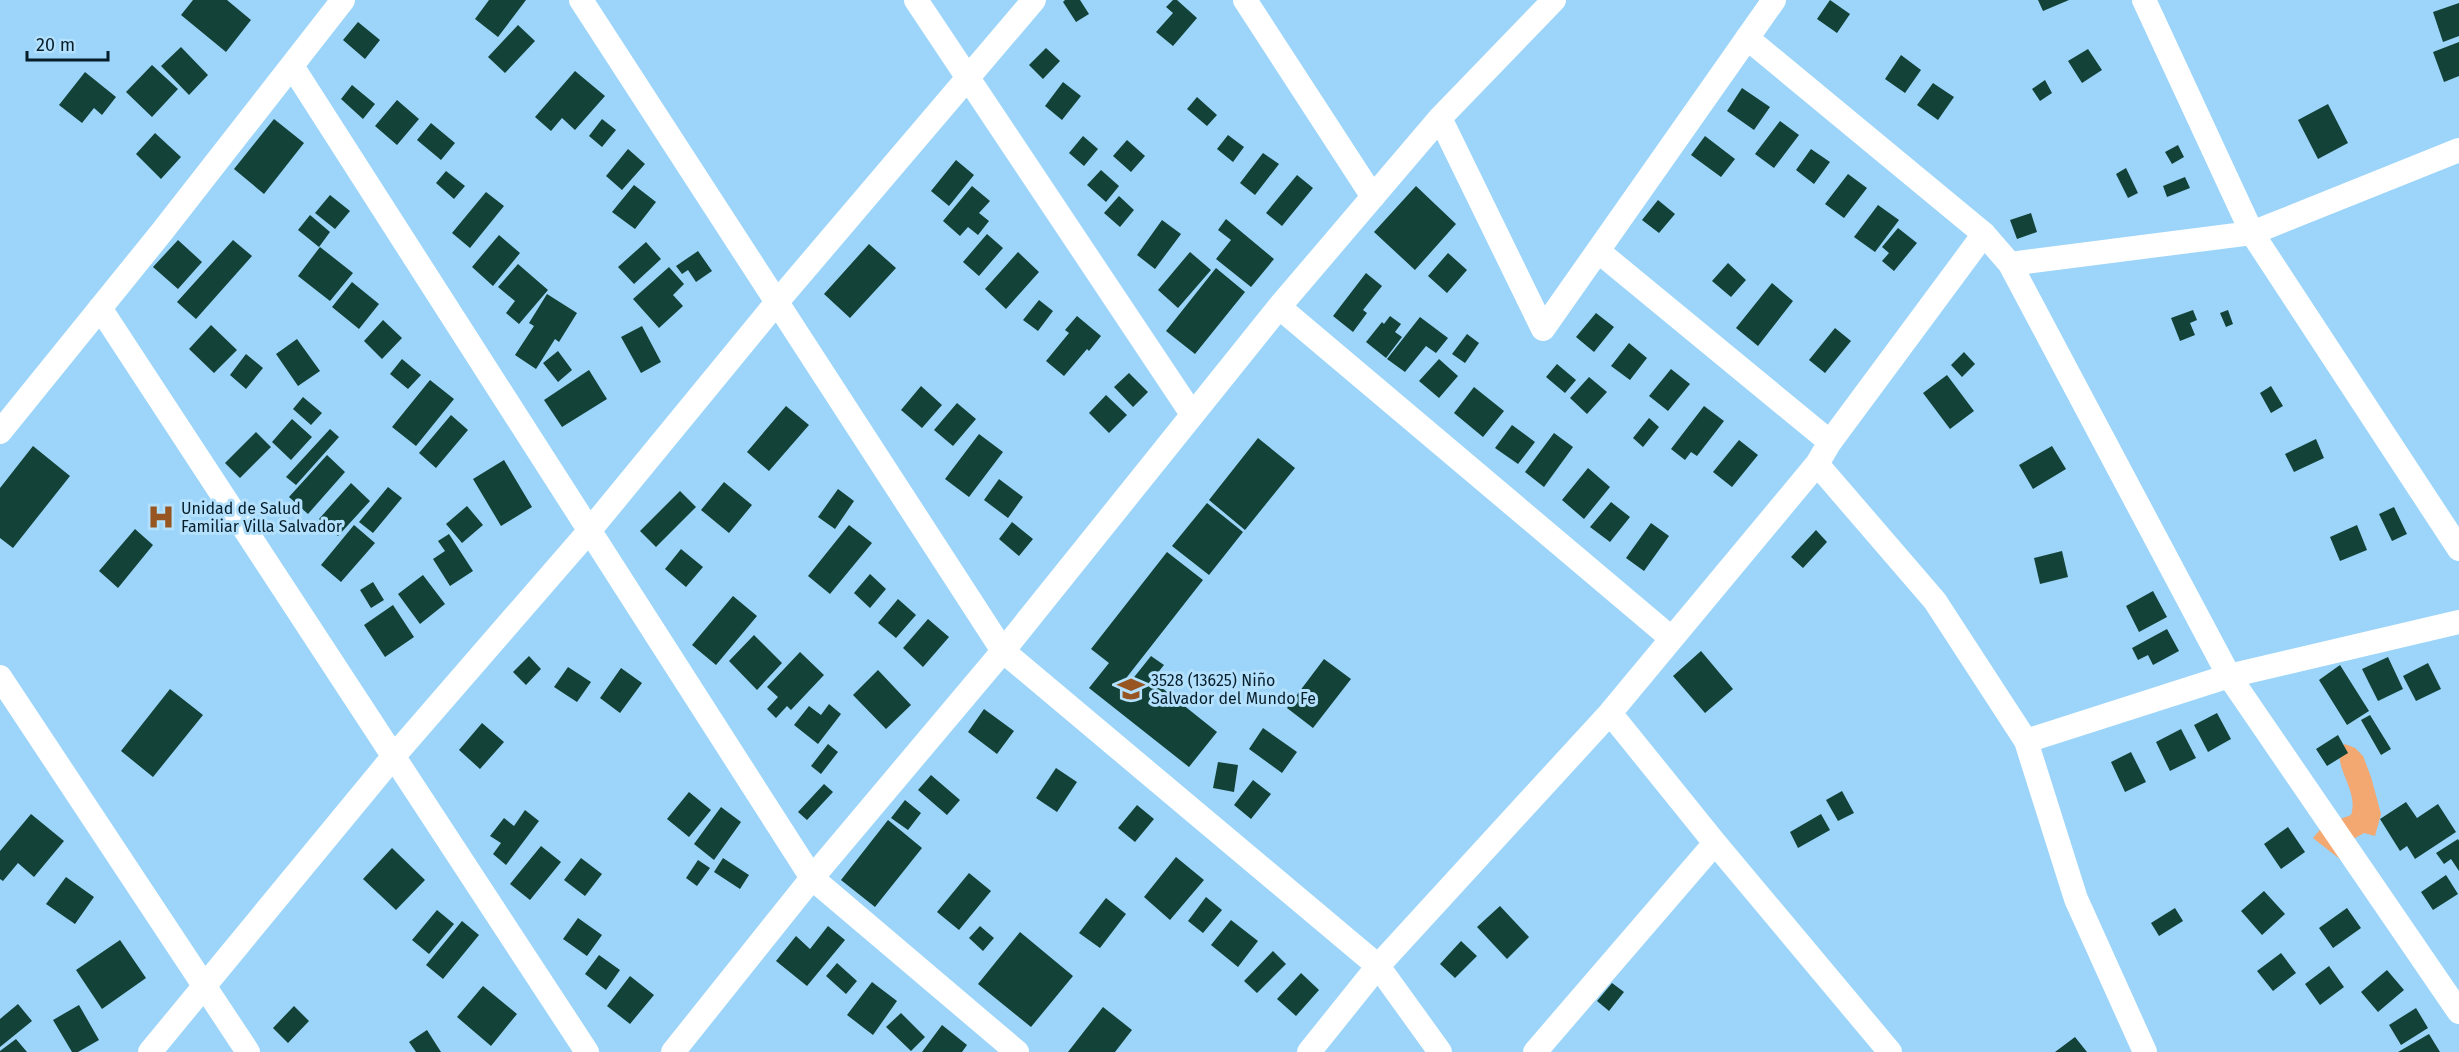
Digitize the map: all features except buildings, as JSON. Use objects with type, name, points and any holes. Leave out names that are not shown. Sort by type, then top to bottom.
[{"type":"street","points":[[0,432],[343,0]]},
{"type":"street","points":[[581,0],[1003,651],[1378,966],[1440,1052]]},
{"type":"street","points":[[916,0],[1192,414]]},
{"type":"street","points":[[150,1052],[393,757],[590,530],[777,302],[1034,0]]},
{"type":"street","points":[[1245,0],[1373,197]]},
{"type":"street","points":[[673,1052],[813,878],[1003,651],[1279,307],[1440,118],[1554,0]]},
{"type":"street","points":[[1440,118],[1543,329],[1774,0]]},
{"type":"street","points":[[2144,0],[2252,233],[2459,549]]},
{"type":"street","points":[[1747,38],[1984,234],[2010,264],[2229,676],[2459,1012]]},
{"type":"street","points":[[292,66],[813,878],[1017,1052]]},
{"type":"street","points":[[2010,264],[2252,233],[2459,150]]},
{"type":"street","points":[[1309,1052],[1378,966],[1610,713],[1817,464],[1830,442],[1984,234]]},
{"type":"street","points":[[1598,251],[1830,442]]},
{"type":"street","points":[[1279,307],[1671,638]]},
{"type":"street","points":[[100,308],[587,1052]]},
{"type":"street","points":[[1817,464],[1935,601],[2026,741],[2076,899],[2145,1052]]},
{"type":"street","points":[[2026,741],[2229,676],[2459,622]]},
{"type":"street","points":[[0,677],[248,1052]]},
{"type":"street","points":[[1610,713],[1715,843],[1890,1052]]},
{"type":"street","points":[[1535,1052],[1715,843]]},
{"type":"shaded area","points":[[2345,744],[2355,748],[2363,756],[2381,814],[2375,836],[2364,833],[2355,838],[2350,867],[2313,838],[2324,825],[2351,815],[2352,798],[2339,756],[2340,747]]},
{"type":"place","name":"Unidad de Salud Familiar Villa Salvador","points":[[161,517]]},
{"type":"place","name":"3528 (13625) Niño Salvador del Mundo Fe","points":[[1131,689]]}]
